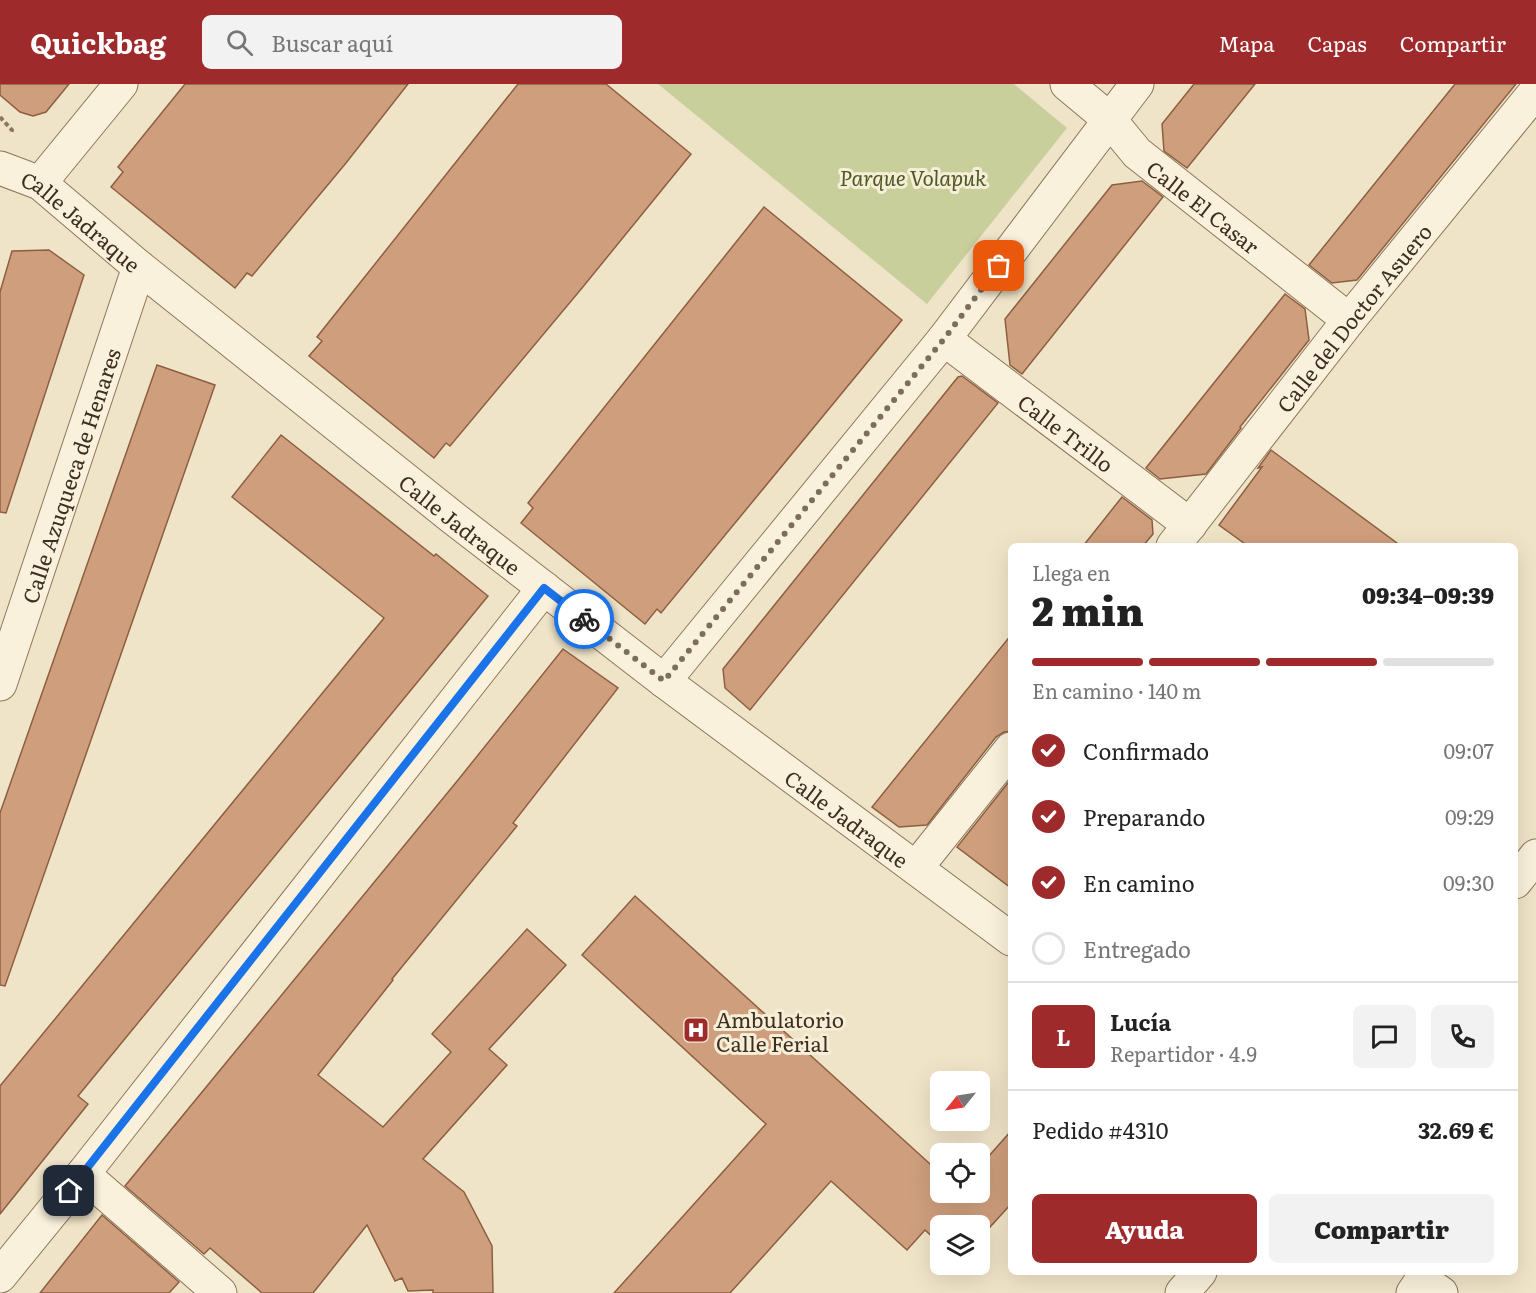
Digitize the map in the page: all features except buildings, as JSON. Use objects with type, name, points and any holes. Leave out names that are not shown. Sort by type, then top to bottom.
[{"type":"street","points":[[40,183],[121,84]]},
{"type":"street","name":"Calle El Casar","points":[[1067,84],[1109,119],[1137,153],[1349,320]]},
{"type":"street","points":[[664,681],[944,339],[1137,84]]},
{"type":"street","name":"Calle del Doctor Asuero","points":[[1182,535],[1349,320],[1536,92]]},
{"type":"street","name":"Calle Jadraque","points":[[0,168],[40,183],[139,267],[452,517],[664,681],[1008,937]]},
{"type":"street","name":"Calle Azuqueca de Henares","points":[[0,684],[139,267]]},
{"type":"street","name":"Calle Trillo","points":[[944,339],[1182,535]]},
{"type":"street","points":[[0,1276],[544,588]]},
{"type":"street","points":[[916,868],[1008,753]]},
{"type":"street","points":[[1518,878],[1536,856]]},
{"type":"street","points":[[82,1174],[216,1292]]},
{"type":"street","points":[[1182,1293],[1197,1275]]},
{"type":"street","points":[[1413,1293],[1422,1280],[1441,1293]]},
{"type":"green space","name":"Parque Volapuk","points":[[658,84],[1014,84],[1067,128],[927,304]]},
{"type":"way so far","points":[[584,619],[664,681],[944,339],[999,266]]},
{"type":"place","name":"Ambulatorio Calle Ferial","points":[[696,1030]]},
{"type":"route","points":[[69,1191],[544,588],[584,619]]}]
